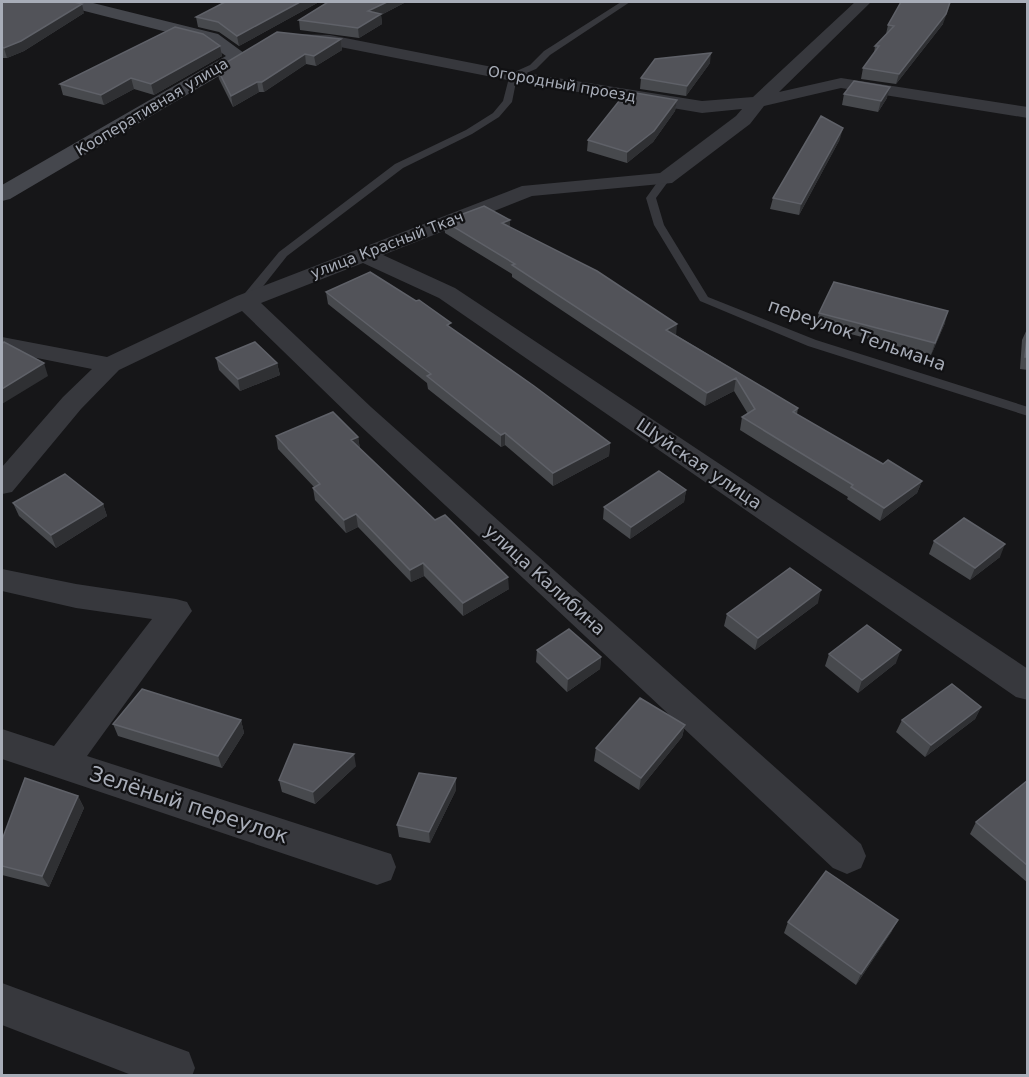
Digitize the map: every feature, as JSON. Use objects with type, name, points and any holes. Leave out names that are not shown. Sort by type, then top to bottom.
[{"type":"street","points":[[71,2],[212,38],[239,56]]},
{"type":"street","points":[[665,179],[743,120],[758,102],[863,2]]},
{"type":"street","name":"Огородный проезд","points":[[304,18],[285,32],[513,76],[702,107],[758,102],[841,83],[1028,112]]},
{"type":"street","name":"Кооперативная улица","points":[[2,194],[257,45]]},
{"type":"street","name":"улица Красный Ткач","points":[[2,485],[72,403],[110,364],[245,301],[529,190],[665,179]]},
{"type":"street","name":"Шуйская улица","points":[[363,254],[447,293],[1028,687]]},
{"type":"street","name":"улица Калибина","points":[[245,301],[371,421],[847,856]]},
{"type":"street","points":[[2,344],[110,364]]},
{"type":"street","points":[[2,580],[76,596],[176,610],[62,763]]},
{"type":"street","name":"Зелёный переулок","points":[[2,744],[377,867]]},
{"type":"street","points":[[2,1004],[173,1068]]},
{"type":"lane","points":[[513,76],[533,67],[547,53],[626,2]]},
{"type":"lane","name":"улица Красный Ткач","points":[[245,301],[282,254],[399,166],[469,132],[496,115],[507,102],[513,76]]},
{"type":"lane","name":"переулок Тельмана","points":[[665,179],[651,198],[659,225],[704,299],[812,343],[1028,412]]},
{"type":"building","points":[[2,2],[82,4],[21,41],[4,48],[2,47]]},
{"type":"building","points":[[225,2],[300,2],[237,36],[218,22],[196,17]]},
{"type":"building","points":[[328,2],[387,2],[368,11],[381,14],[358,28],[299,20]]},
{"type":"building","points":[[901,2],[950,2],[946,14],[899,74],[863,68],[879,46],[875,46],[894,26],[888,25]]},
{"type":"building","points":[[175,27],[203,34],[220,46],[151,84],[131,78],[101,95],[60,84]]},
{"type":"building","points":[[277,32],[341,39],[314,56],[305,54],[262,82],[257,82],[231,96],[217,68]]},
{"type":"building","points":[[711,53],[687,86],[641,78],[655,59]]},
{"type":"building","points":[[854,81],[890,87],[881,101],[844,94]]},
{"type":"building","points":[[630,92],[677,100],[654,131],[627,152],[588,140],[619,101],[623,102]]},
{"type":"building","points":[[821,116],[843,128],[801,204],[773,198]]},
{"type":"building","points":[[484,206],[510,220],[502,223],[597,271],[677,324],[666,330],[798,408],[793,412],[883,464],[888,460],[922,481],[884,508],[851,487],[853,485],[742,417],[755,409],[736,378],[707,393],[512,265],[515,264],[444,221]]},
{"type":"building","points":[[370,272],[416,301],[419,300],[451,323],[447,325],[610,443],[553,473],[505,433],[501,435],[427,376],[431,374],[326,292]]},
{"type":"building","points":[[834,282],[948,311],[935,343],[819,313]]},
{"type":"building","points":[[1028,327],[1028,357],[1025,357]]},
{"type":"building","points":[[4,342],[44,363],[2,389],[2,344]]},
{"type":"building","points":[[255,342],[277,363],[238,379],[216,358]]},
{"type":"building","points":[[333,412],[358,437],[351,440],[435,520],[445,515],[508,577],[463,603],[423,563],[410,570],[356,514],[344,520],[313,488],[320,484],[276,436]]},
{"type":"building","points":[[659,471],[686,490],[631,527],[604,507]]},
{"type":"building","points":[[65,474],[103,504],[51,535],[13,503]]},
{"type":"building","points":[[964,518],[1005,544],[975,568],[934,541]]},
{"type":"building","points":[[790,568],[821,590],[758,638],[727,614]]},
{"type":"building","points":[[867,625],[901,650],[862,680],[829,654]]},
{"type":"building","points":[[569,629],[601,657],[568,679],[537,650]]},
{"type":"building","points":[[952,684],[981,707],[931,745],[902,720]]},
{"type":"building","points":[[142,689],[241,720],[218,756],[113,724]]},
{"type":"building","points":[[640,698],[685,725],[641,778],[596,748]]},
{"type":"building","points":[[294,744],[354,754],[313,792],[279,780]]},
{"type":"building","points":[[419,773],[456,778],[429,832],[397,825]]},
{"type":"building","points":[[25,778],[78,796],[42,876],[2,866],[2,840]]},
{"type":"building","points":[[1028,780],[1028,866],[976,822]]},
{"type":"building","points":[[826,871],[898,920],[861,974],[788,922]]}]
